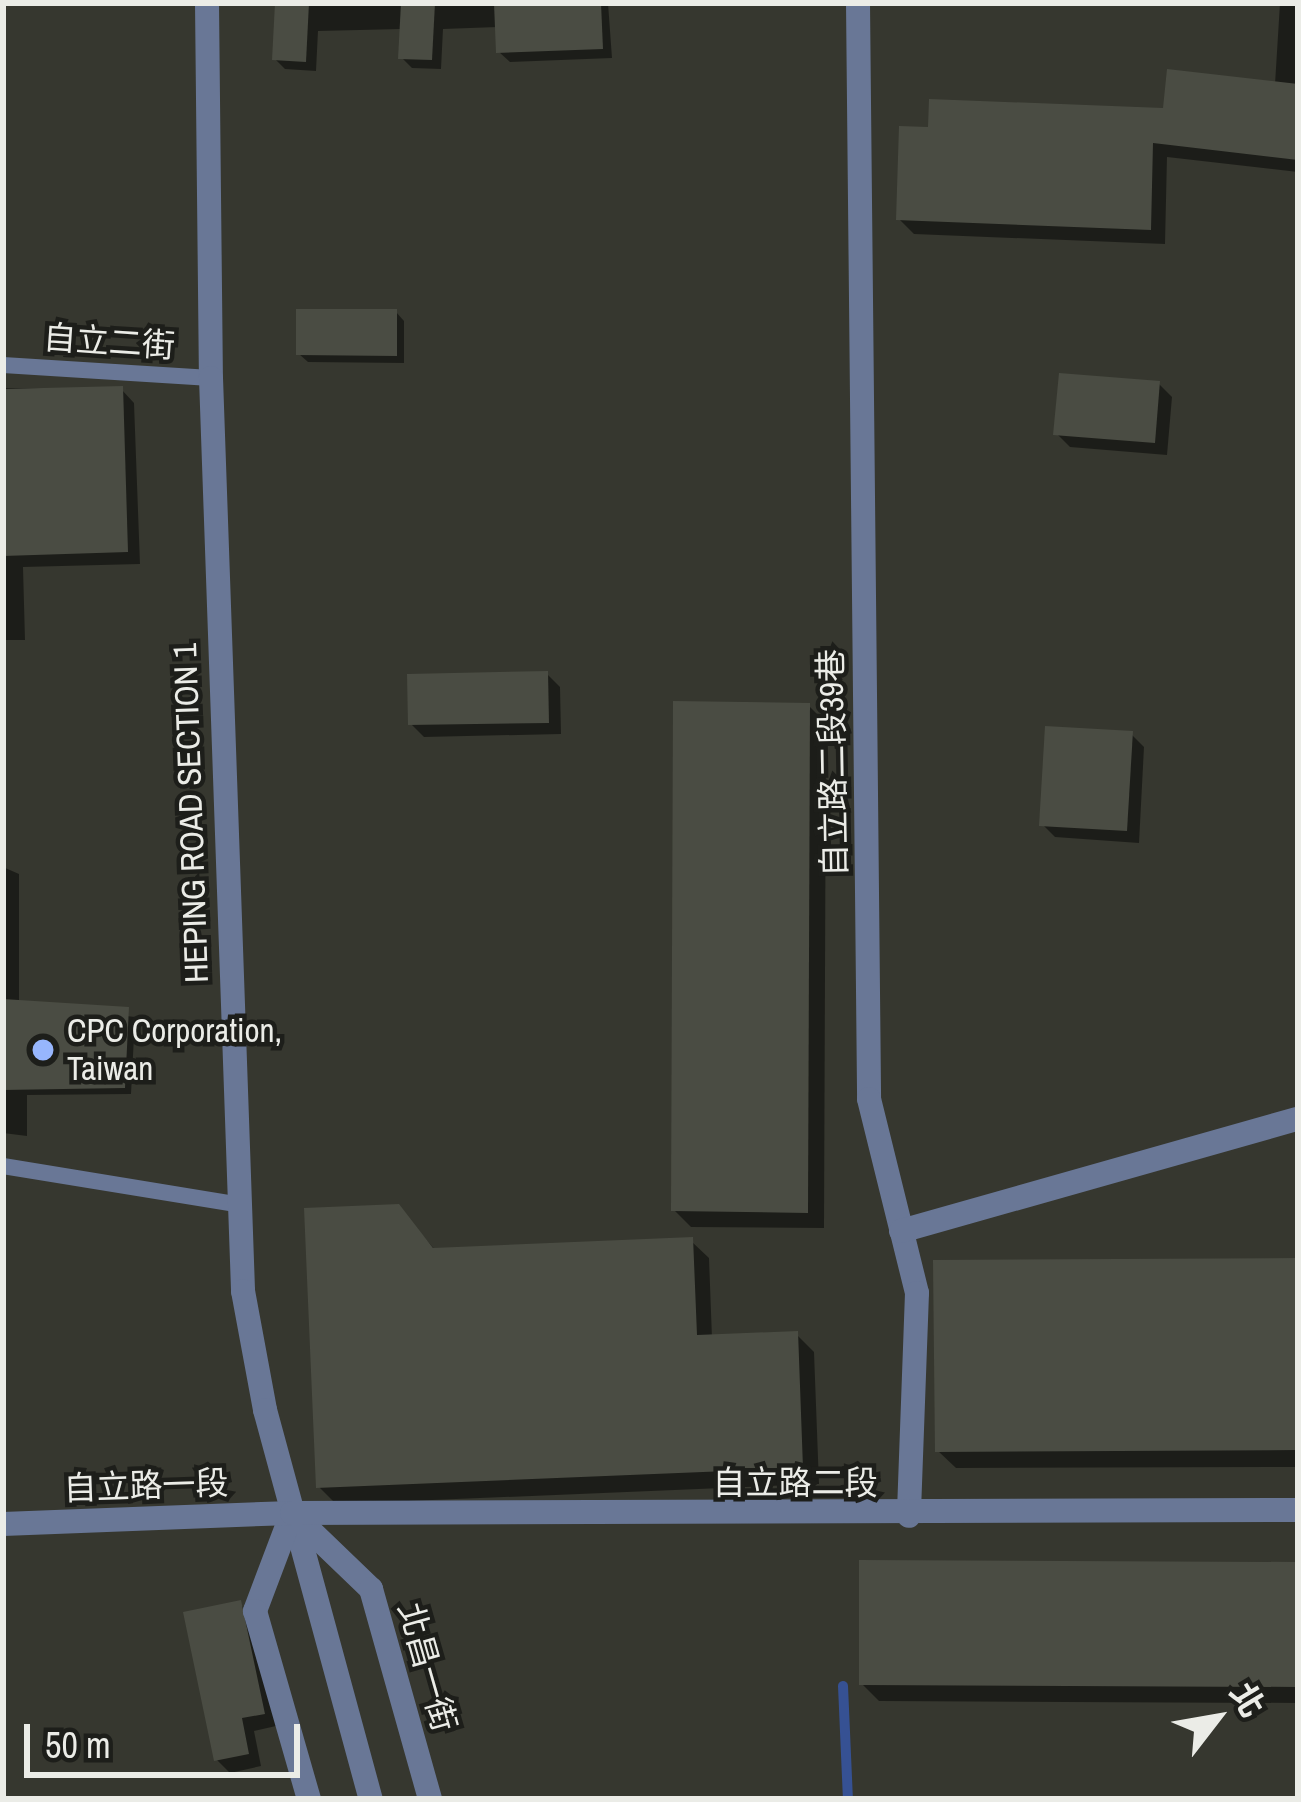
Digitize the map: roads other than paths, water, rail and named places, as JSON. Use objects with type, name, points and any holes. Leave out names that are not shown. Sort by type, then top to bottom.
[{"type":"street","name":"HEPING ROAD SECTION 1","points":[[207,3],[211,378],[236,1204],[250,1331],[292,1514],[371,1799]]},
{"type":"street","name":"自立路二段39巷","points":[[858,3],[869,1099],[916,1293],[909,1516]]},
{"type":"street","points":[[901,1231],[1298,1119]]},
{"type":"street","name":"自立路二段","points":[[292,1514],[909,1516],[1298,1510]]},
{"type":"street","points":[[292,1514],[255,1611],[309,1799]]},
{"type":"street","name":"自立路一段","points":[[3,1524],[292,1514]]},
{"type":"street","name":"北昌一街","points":[[292,1514],[371,1589],[430,1799]]},
{"type":"lane","name":"自立二街","points":[[3,365],[211,378]]},
{"type":"lane","points":[[3,1166],[236,1204]]},
{"type":"waterway","points":[[843,1686],[848,1799]]},
{"type":"place","name":"CPC Corporation, Taiwan","points":[[43,1050]]}]
